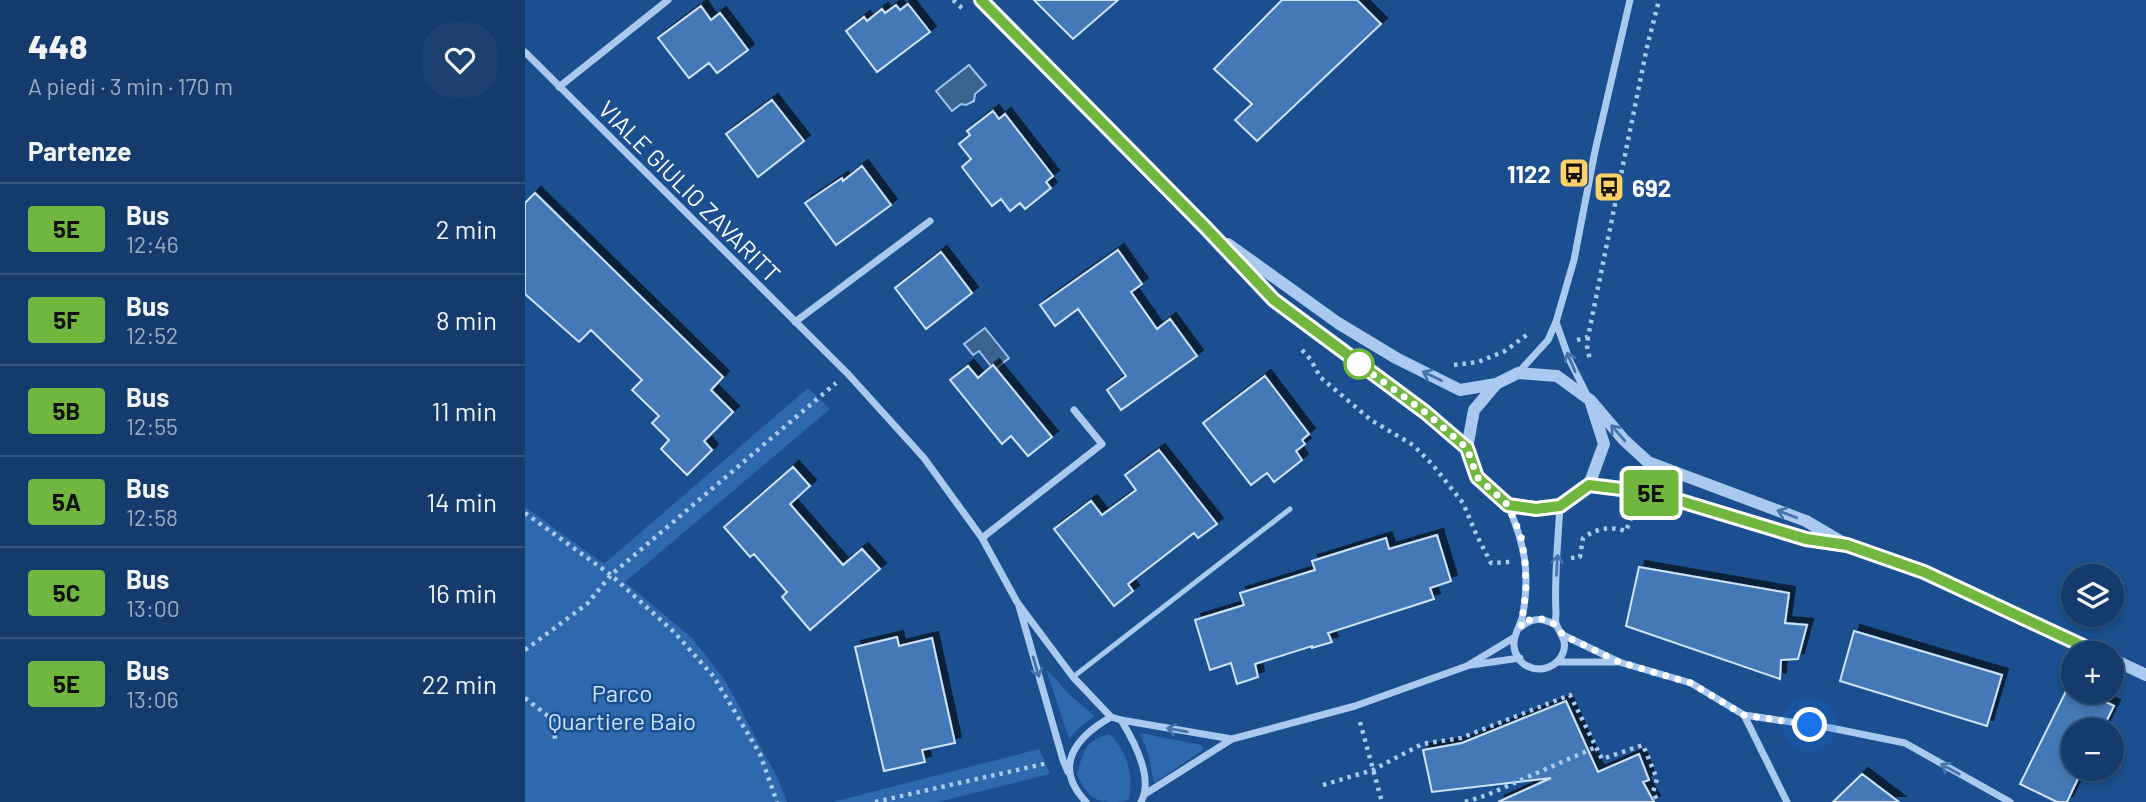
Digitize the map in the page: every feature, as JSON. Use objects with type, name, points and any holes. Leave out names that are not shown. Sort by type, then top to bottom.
[{"type":"street","points":[[559,87],[668,0]]},
{"type":"street","points":[[981,0],[1274,300],[1425,412],[1467,448]]},
{"type":"street","points":[[1205,227],[1338,323],[1396,358],[1460,390],[1496,384],[1518,373],[1548,340],[1556,321],[1574,260],[1595,151],[1630,0]]},
{"type":"street","name":"VIALE GIULIO ZAVARITT","points":[[525,52],[848,374],[924,458],[982,538],[1017,602],[1073,677],[1111,717]]},
{"type":"street","points":[[795,322],[930,221]]},
{"type":"street","points":[[1508,505],[1536,509],[1560,506],[1589,485],[1604,444],[1590,400],[1569,359],[1556,321]]},
{"type":"street","points":[[1518,373],[1556,376],[1590,400],[1624,440],[1649,462],[1805,521],[1847,545],[1924,572],[2072,641]]},
{"type":"street","points":[[1496,384],[1474,410],[1467,448],[1477,477],[1508,505],[1521,536],[1526,591],[1521,627]]},
{"type":"street","points":[[982,538],[1103,444],[1074,410]]},
{"type":"street","points":[[1589,485],[1654,493],[1806,539],[1847,545]]},
{"type":"street","points":[[1556,625],[1560,506]]},
{"type":"street","name":"VIALE GIULIO ZAVARITT","points":[[1017,602],[1063,760],[1075,790]]},
{"type":"street","points":[[1543,619],[1556,625],[1563,635],[1563,654],[1549,667],[1529,667],[1516,654],[1514,644],[1521,627],[1529,620],[1543,619]]},
{"type":"street","points":[[1563,635],[1619,662],[1691,683],[1744,715],[1831,727],[1905,743],[2010,802]]},
{"type":"street","points":[[1467,666],[1515,637]]},
{"type":"street","points":[[1140,802],[1145,794],[1232,739],[1355,706],[1467,666],[1520,658]]},
{"type":"street","points":[[1557,662],[1619,662]]},
{"type":"street","points":[[2124,665],[2146,675]]},
{"type":"street","points":[[1744,715],[1787,802]]},
{"type":"street","points":[[1069,772],[1074,750],[1092,728],[1111,717],[1232,739]]},
{"type":"street","points":[[1121,720],[1140,755],[1145,794]]},
{"type":"street","points":[[1075,790],[1076,802]]},
{"type":"street","points":[[1075,790],[1086,802]]},
{"type":"lane","points":[[1073,677],[1290,509]]},
{"type":"path","points":[[525,650],[587,604],[611,575],[848,374]]},
{"type":"path","points":[[525,513],[611,575],[674,632],[714,677],[760,754],[778,802]]},
{"type":"path","points":[[1323,785],[1373,770],[1422,744],[1461,738],[1570,695],[1602,759],[1643,745],[1657,779],[1653,792],[1658,802]]},
{"type":"path","points":[[525,698],[554,720],[555,739]]},
{"type":"path","points":[[1355,706],[1382,802]]},
{"type":"path","points":[[1465,802],[1597,747]]},
{"type":"path","points":[[875,802],[1063,760]]},
{"type":"green space","name":"Parco Quartiere Baio","points":[[808,388],[830,409],[625,582],[692,638],[726,682],[778,779],[787,802],[525,802],[525,507],[604,564]]},
{"type":"green space","points":[[1046,669],[1073,698],[1095,716],[1069,739]]},
{"type":"green space","points":[[1140,733],[1201,745],[1203,750],[1154,783],[1149,756]]},
{"type":"green space","points":[[1110,734],[1125,756],[1130,772],[1129,799],[1121,802],[1105,802],[1095,798],[1077,775],[1086,748],[1095,740]]},
{"type":"green space","points":[[1039,749],[1050,774],[938,802],[833,802]]},
{"type":"shaded area","points":[[969,65],[986,85],[975,94],[974,101],[961,104],[952,111],[936,91]]},
{"type":"shaded area","points":[[985,328],[1009,358],[994,370],[979,351],[973,355],[964,344]]},
{"type":"building","points":[[1034,0],[1118,0],[1073,39]]},
{"type":"building","points":[[1282,0],[1357,0],[1381,24],[1257,141],[1235,120],[1252,104],[1214,69]]},
{"type":"building","points":[[908,4],[930,32],[877,72],[846,31],[864,17],[867,21],[882,9],[885,13],[896,5],[900,10]]},
{"type":"building","points":[[701,6],[711,20],[720,13],[748,50],[717,73],[709,63],[689,78],[658,38]]},
{"type":"building","points":[[772,100],[804,141],[758,177],[726,134]]},
{"type":"building","points":[[993,111],[999,119],[1005,114],[1053,176],[1046,182],[1051,188],[1025,209],[1020,203],[1010,211],[1001,199],[992,206],[962,167],[971,159],[959,144],[970,135],[967,131]]},
{"type":"building","points":[[862,166],[891,205],[836,245],[805,203],[842,178],[843,181]]},
{"type":"building","points":[[535,193],[723,377],[711,390],[733,412],[704,441],[712,450],[687,475],[661,449],[669,440],[652,423],[659,416],[632,390],[642,380],[591,330],[579,342],[525,294],[525,203]]},
{"type":"building","points":[[1118,250],[1142,284],[1131,292],[1157,329],[1170,319],[1197,356],[1121,410],[1107,390],[1126,376],[1078,309],[1055,326],[1040,305]]},
{"type":"building","points":[[941,252],[972,293],[926,329],[895,288]]},
{"type":"building","points":[[993,365],[1052,437],[1028,456],[1011,436],[1002,444],[950,380],[968,366],[978,378]]},
{"type":"building","points":[[1265,376],[1309,434],[1302,440],[1305,444],[1296,451],[1302,460],[1274,482],[1267,473],[1251,485],[1203,423]]},
{"type":"building","points":[[1159,450],[1217,524],[1198,538],[1194,533],[1128,584],[1133,591],[1114,606],[1054,529],[1091,501],[1102,515],[1136,490],[1125,475]]},
{"type":"building","points":[[793,467],[810,486],[790,504],[843,565],[862,549],[880,569],[810,630],[782,597],[787,592],[754,554],[750,557],[724,527]]},
{"type":"building","points":[[1437,535],[1451,581],[1430,588],[1434,599],[1328,633],[1332,642],[1255,664],[1258,677],[1237,684],[1231,663],[1210,670],[1195,620],[1244,605],[1240,593],[1315,570],[1312,561],[1386,538],[1389,549]]},
{"type":"building","points":[[1639,567],[1789,593],[1785,623],[1807,625],[1798,659],[1781,660],[1780,679],[1626,626]]},
{"type":"building","points":[[1854,631],[2002,675],[1987,726],[1840,681]]},
{"type":"building","points":[[897,637],[899,646],[932,638],[955,743],[922,750],[925,762],[884,771],[855,647]]},
{"type":"building","points":[[1566,701],[1598,772],[1639,754],[1649,780],[1643,782],[1654,802],[1498,802],[1551,778],[1432,792],[1423,750],[1462,743]]},
{"type":"building","points":[[2061,701],[2061,704],[2114,706],[2108,718],[2061,718],[2061,781],[2077,781],[2067,802],[2057,802],[2020,784]]},
{"type":"building","points":[[1862,774],[1899,802],[1833,802]]},
{"type":"bus line","name":"5E","points":[[981,0],[1274,300],[1425,412],[1467,448],[1477,477],[1508,505],[1536,509],[1560,506],[1589,485],[1654,493],[1806,539],[1847,545],[1924,572],[2073,641]]},
{"type":"place","name":"1122","points":[[1574,173]]},
{"type":"place","name":"692","points":[[1609,187]]},
{"type":"route","points":[[1359,364],[1356,362],[1425,412],[1467,448],[1477,477],[1508,505],[1521,536],[1525,561],[1526,591],[1521,627],[1529,620],[1543,619],[1556,625],[1563,635],[1619,662],[1691,683],[1744,715],[1810,725]]}]
